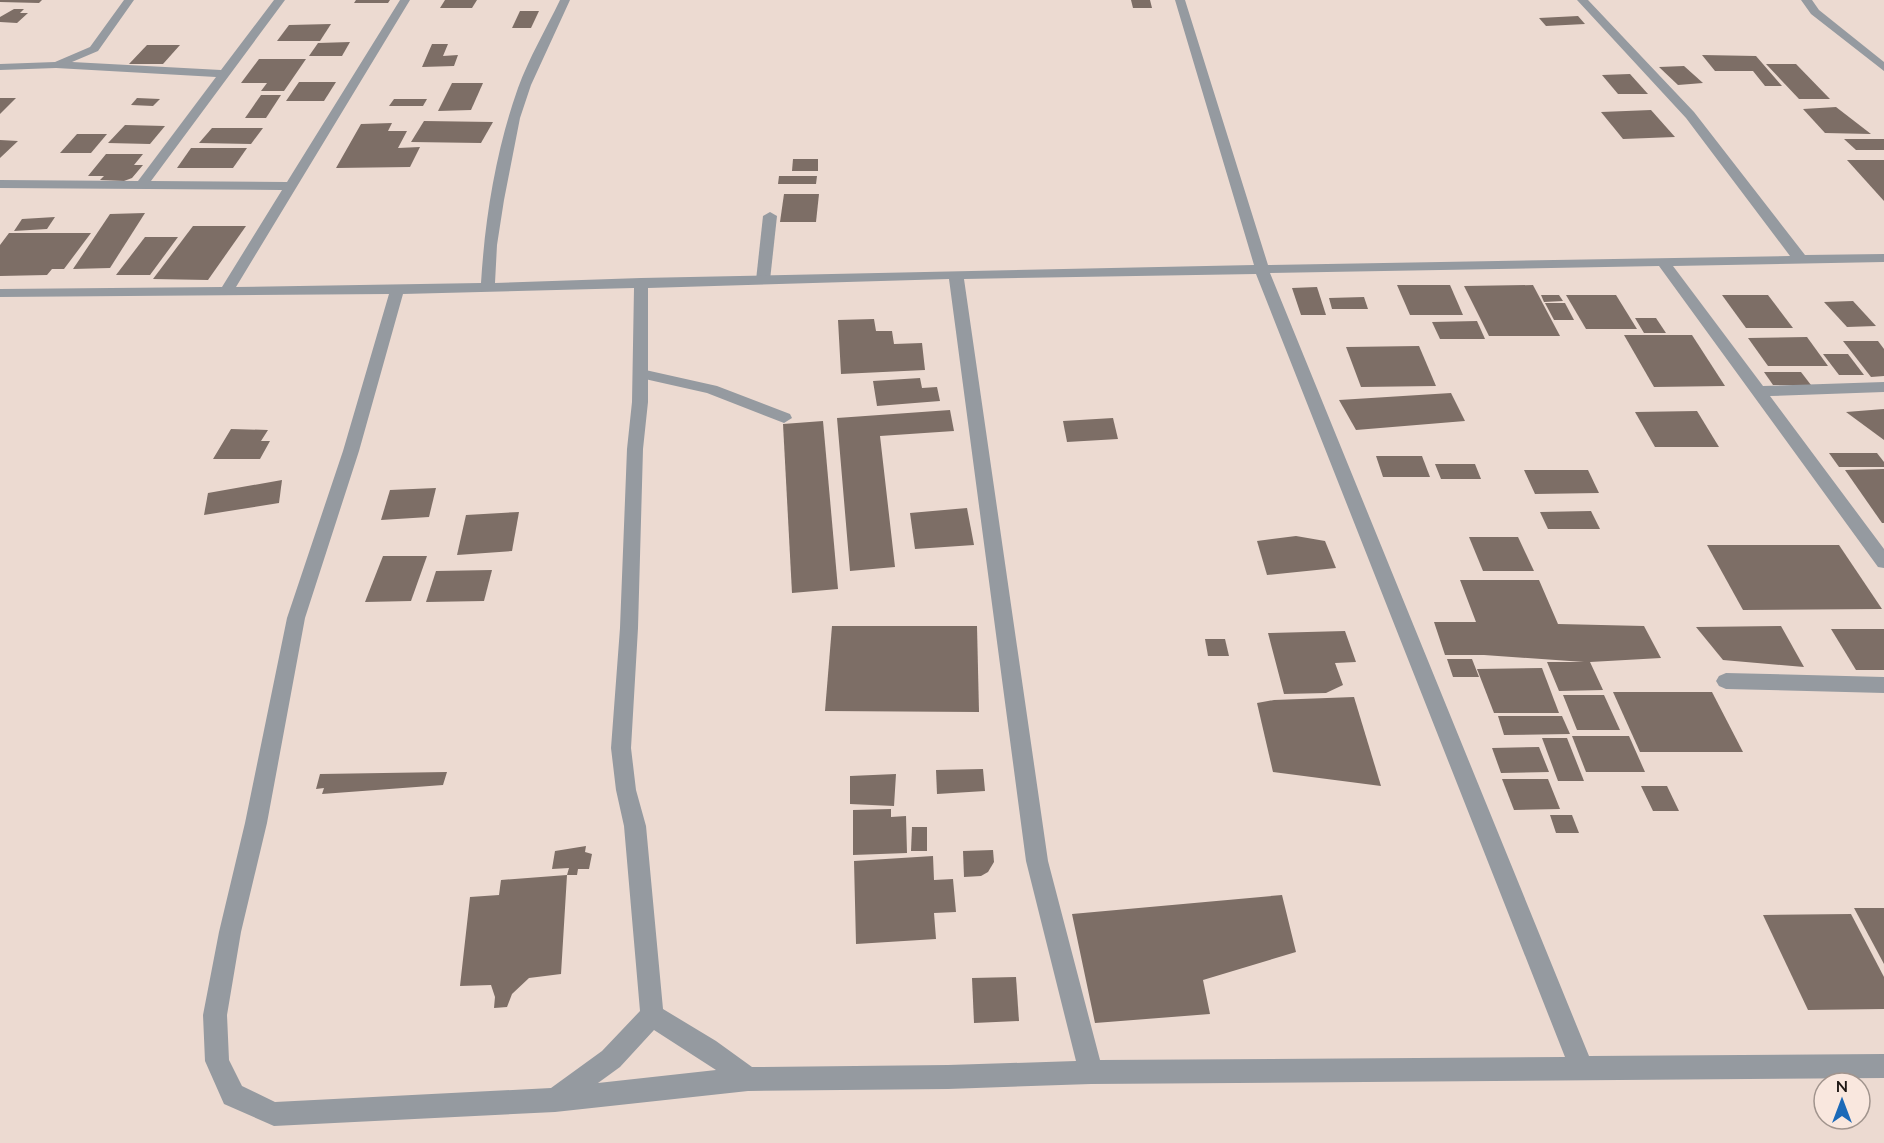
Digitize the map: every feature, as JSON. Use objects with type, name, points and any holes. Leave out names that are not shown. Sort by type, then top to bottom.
[{"type":"street","points":[[56,65],[94,49],[129,0]]},
{"type":"street","points":[[142,184],[280,0]]},
{"type":"street","points":[[226,292],[405,0]]},
{"type":"street","points":[[488,287],[490,245],[514,118],[525,85],[565,0]]},
{"type":"street","points":[[1180,0],[1262,270],[1582,1070]]},
{"type":"street","points":[[1582,0],[1690,115],[1801,260]]},
{"type":"street","points":[[1806,0],[1815,12],[1884,68]]},
{"type":"street","points":[[0,67],[56,65],[226,74]]},
{"type":"street","points":[[0,184],[291,186]]},
{"type":"street","points":[[764,280],[770,216]]},
{"type":"street","points":[[0,293],[397,290],[956,275],[1884,258]]},
{"type":"street","points":[[1663,262],[1884,562]]},
{"type":"street","points":[[956,275],[1036,861],[1090,1072]]},
{"type":"street","points":[[554,1100],[611,1059],[652,1016],[635,826],[626,790],[621,748],[641,374],[640,282]]},
{"type":"street","points":[[397,290],[351,451],[296,618],[256,823],[230,932],[215,1016],[217,1061],[233,1095],[274,1114],[554,1100],[748,1079],[937,1078],[1090,1072],[1884,1066]]},
{"type":"street","points":[[641,374],[711,389],[784,418]]},
{"type":"street","points":[[1758,391],[1884,387]]},
{"type":"street","points":[[1726,681],[1884,685]]},
{"type":"street","points":[[652,1016],[706,1049],[748,1079]]},
{"type":"building","points":[[0,0],[42,0],[39,3],[0,2]]},
{"type":"building","points":[[356,0],[390,0],[388,3],[354,3]]},
{"type":"building","points":[[445,0],[477,0],[472,8],[440,8]]},
{"type":"building","points":[[1131,0],[1150,0],[1152,8],[1133,8]]},
{"type":"building","points":[[14,9],[24,9],[20,13],[28,13],[17,23],[0,22],[0,17]]},
{"type":"building","points":[[520,11],[539,11],[531,28],[512,28]]},
{"type":"building","points":[[1578,16],[1585,24],[1546,26],[1539,18]]},
{"type":"building","points":[[331,24],[320,41],[277,41],[289,25]]},
{"type":"building","points":[[350,42],[342,56],[309,56],[318,43]]},
{"type":"building","points":[[432,44],[448,44],[443,56],[458,55],[454,66],[422,67]]},
{"type":"building","points":[[147,45],[180,45],[163,64],[129,64]]},
{"type":"building","points":[[1702,55],[1756,56],[1782,86],[1765,86],[1753,71],[1715,71]]},
{"type":"building","points":[[259,59],[306,59],[284,91],[261,91],[267,83],[241,83]]},
{"type":"building","points":[[1766,64],[1796,64],[1830,99],[1799,99]]},
{"type":"building","points":[[1684,66],[1703,83],[1678,85],[1659,67]]},
{"type":"building","points":[[1630,74],[1648,94],[1618,94],[1602,75]]},
{"type":"building","points":[[299,82],[336,82],[324,101],[286,101]]},
{"type":"building","points":[[452,83],[483,83],[471,110],[438,111]]},
{"type":"building","points":[[261,95],[281,95],[266,118],[245,118]]},
{"type":"building","points":[[0,98],[16,98],[0,114]]},
{"type":"building","points":[[137,98],[160,99],[153,106],[131,105]]},
{"type":"building","points":[[394,99],[427,99],[423,106],[389,106]]},
{"type":"building","points":[[1836,107],[1871,134],[1825,133],[1803,109]]},
{"type":"building","points":[[1651,110],[1675,137],[1623,139],[1601,112]]},
{"type":"building","points":[[424,121],[493,122],[481,143],[411,142]]},
{"type":"building","points":[[392,123],[388,131],[407,131],[398,148],[420,147],[410,167],[336,168],[361,124]]},
{"type":"building","points":[[125,125],[165,126],[150,144],[108,143]]},
{"type":"building","points":[[212,128],[263,128],[251,144],[199,143]]},
{"type":"building","points":[[77,134],[107,134],[91,153],[60,153]]},
{"type":"building","points":[[1844,139],[1884,139],[1884,150],[1856,150]]},
{"type":"building","points":[[0,140],[18,141],[0,158]]},
{"type":"building","points":[[191,148],[247,148],[233,168],[177,168]]},
{"type":"building","points":[[106,154],[143,154],[134,165],[143,165],[132,178],[124,181],[100,180],[104,176],[88,176]]},
{"type":"building","points":[[793,159],[818,159],[818,171],[792,171]]},
{"type":"building","points":[[1847,160],[1884,160],[1884,201]]},
{"type":"building","points":[[779,176],[817,176],[816,184],[778,184]]},
{"type":"building","points":[[784,194],[819,194],[816,222],[780,222]]},
{"type":"building","points":[[145,213],[110,268],[73,269],[110,214]]},
{"type":"building","points":[[55,217],[47,229],[14,231],[22,219]]},
{"type":"building","points":[[193,226],[246,226],[208,280],[153,279]]},
{"type":"building","points":[[9,233],[91,233],[64,269],[52,269],[47,275],[0,276],[0,245]]},
{"type":"building","points":[[145,237],[178,237],[150,275],[116,275]]},
{"type":"building","points":[[1397,285],[1450,285],[1463,315],[1410,315]]},
{"type":"building","points":[[1533,285],[1560,336],[1489,336],[1464,286]]},
{"type":"building","points":[[1317,287],[1326,315],[1301,315],[1292,288]]},
{"type":"building","points":[[1541,295],[1559,295],[1563,301],[1544,302]]},
{"type":"building","points":[[1566,295],[1616,295],[1637,329],[1586,329]]},
{"type":"building","points":[[1722,295],[1768,295],[1793,328],[1746,328]]},
{"type":"building","points":[[1364,297],[1368,309],[1332,309],[1329,298]]},
{"type":"building","points":[[1853,301],[1876,326],[1847,327],[1824,302]]},
{"type":"building","points":[[1545,303],[1565,303],[1574,320],[1554,320]]},
{"type":"building","points":[[1635,318],[1656,318],[1666,333],[1644,333]]},
{"type":"building","points":[[874,319],[876,331],[892,331],[894,344],[922,343],[925,370],[841,374],[838,320]]},
{"type":"building","points":[[1477,321],[1485,339],[1440,339],[1432,322]]},
{"type":"building","points":[[1624,335],[1692,335],[1725,386],[1654,387]]},
{"type":"building","points":[[1807,337],[1828,366],[1768,366],[1748,338]]},
{"type":"building","points":[[1843,341],[1878,341],[1884,349],[1884,376],[1871,377]]},
{"type":"building","points":[[1419,346],[1436,386],[1361,387],[1346,347]]},
{"type":"building","points":[[1823,354],[1848,354],[1864,375],[1839,375]]},
{"type":"building","points":[[1764,372],[1801,372],[1811,385],[1773,385]]},
{"type":"building","points":[[920,378],[922,388],[937,387],[940,401],[877,406],[873,381]]},
{"type":"building","points":[[1451,393],[1465,421],[1356,430],[1339,400]]},
{"type":"building","points":[[1884,409],[1884,440],[1846,412]]},
{"type":"building","points":[[950,410],[954,431],[880,436],[895,567],[850,571],[837,418]]},
{"type":"building","points":[[1697,411],[1719,447],[1655,447],[1635,412]]},
{"type":"building","points":[[1113,418],[1118,439],[1067,442],[1063,421]]},
{"type":"building","points":[[823,421],[838,589],[792,593],[783,424]]},
{"type":"building","points":[[231,429],[268,430],[261,441],[270,441],[260,459],[213,459]]},
{"type":"building","points":[[1829,453],[1877,453],[1884,462],[1884,467],[1839,467]]},
{"type":"building","points":[[1376,456],[1422,456],[1430,477],[1383,477]]},
{"type":"building","points":[[1435,464],[1475,464],[1481,479],[1441,479]]},
{"type":"building","points":[[1884,469],[1884,523],[1882,523],[1845,470]]},
{"type":"building","points":[[1524,470],[1588,470],[1599,493],[1535,494]]},
{"type":"building","points":[[282,480],[279,503],[204,515],[208,493]]},
{"type":"building","points":[[436,488],[429,517],[381,520],[390,490]]},
{"type":"building","points":[[967,508],[974,545],[915,549],[910,513]]},
{"type":"building","points":[[1591,511],[1600,529],[1548,529],[1540,512]]},
{"type":"building","points":[[519,512],[512,551],[457,555],[466,515]]},
{"type":"building","points":[[1296,536],[1325,541],[1336,568],[1267,575],[1257,541]]},
{"type":"building","points":[[1469,537],[1518,537],[1534,571],[1483,571]]},
{"type":"building","points":[[1707,545],[1839,545],[1882,609],[1743,610]]},
{"type":"building","points":[[383,556],[427,556],[411,601],[365,602]]},
{"type":"building","points":[[492,570],[484,601],[426,602],[436,571]]},
{"type":"building","points":[[1460,580],[1539,580],[1558,624],[1644,626],[1661,658],[1590,662],[1603,690],[1559,691],[1547,662],[1584,662],[1484,655],[1445,655],[1434,622],[1476,622]]},
{"type":"building","points":[[832,626],[977,626],[979,712],[825,711]]},
{"type":"building","points":[[1781,626],[1804,667],[1723,660],[1696,627]]},
{"type":"building","points":[[1831,629],[1884,629],[1884,670],[1856,670]]},
{"type":"building","points":[[1345,631],[1356,662],[1335,663],[1343,685],[1326,693],[1284,694],[1268,633]]},
{"type":"building","points":[[1205,639],[1225,639],[1229,656],[1208,656]]},
{"type":"building","points":[[1447,659],[1472,659],[1479,677],[1453,677]]},
{"type":"building","points":[[1542,668],[1559,713],[1494,713],[1477,669]]},
{"type":"building","points":[[1613,692],[1712,692],[1743,752],[1640,752]]},
{"type":"building","points":[[1563,695],[1604,695],[1620,730],[1577,730]]},
{"type":"building","points":[[1354,697],[1381,786],[1273,772],[1257,703],[1274,700]]},
{"type":"building","points":[[1498,716],[1562,716],[1570,734],[1504,735]]},
{"type":"building","points":[[1572,736],[1629,736],[1645,772],[1586,772]]},
{"type":"building","points":[[1542,738],[1567,738],[1584,781],[1558,781]]},
{"type":"building","points":[[1539,747],[1549,772],[1501,773],[1492,748]]},
{"type":"building","points":[[983,769],[985,791],[937,794],[936,770]]},
{"type":"building","points":[[447,772],[443,785],[322,794],[324,788],[316,789],[320,774]]},
{"type":"building","points":[[896,774],[894,806],[850,804],[850,776]]},
{"type":"building","points":[[1502,779],[1548,779],[1560,809],[1514,810]]},
{"type":"building","points":[[1641,786],[1667,786],[1679,811],[1653,811]]},
{"type":"building","points":[[891,809],[891,817],[906,816],[907,853],[853,855],[853,810]]},
{"type":"building","points":[[1550,815],[1572,815],[1579,833],[1556,833]]},
{"type":"building","points":[[912,827],[927,827],[927,851],[911,851]]},
{"type":"building","points":[[586,846],[585,852],[592,854],[589,869],[578,869],[577,875],[567,875],[569,868],[552,869],[555,851]]},
{"type":"building","points":[[993,850],[994,862],[988,872],[981,876],[964,877],[963,851]]},
{"type":"building","points":[[933,856],[934,880],[953,879],[956,912],[934,913],[936,939],[856,944],[854,861]]},
{"type":"building","points":[[567,875],[561,974],[529,978],[512,994],[507,1007],[494,1008],[495,997],[491,985],[460,986],[470,897],[499,895],[501,880]]},
{"type":"building","points":[[1282,895],[1296,952],[1203,980],[1210,1014],[1095,1023],[1072,914]]},
{"type":"building","points":[[1854,908],[1884,908],[1884,964]]},
{"type":"building","points":[[1851,914],[1884,977],[1884,1009],[1808,1010],[1763,915]]},
{"type":"building","points":[[1016,977],[1019,1021],[974,1023],[972,978]]}]
